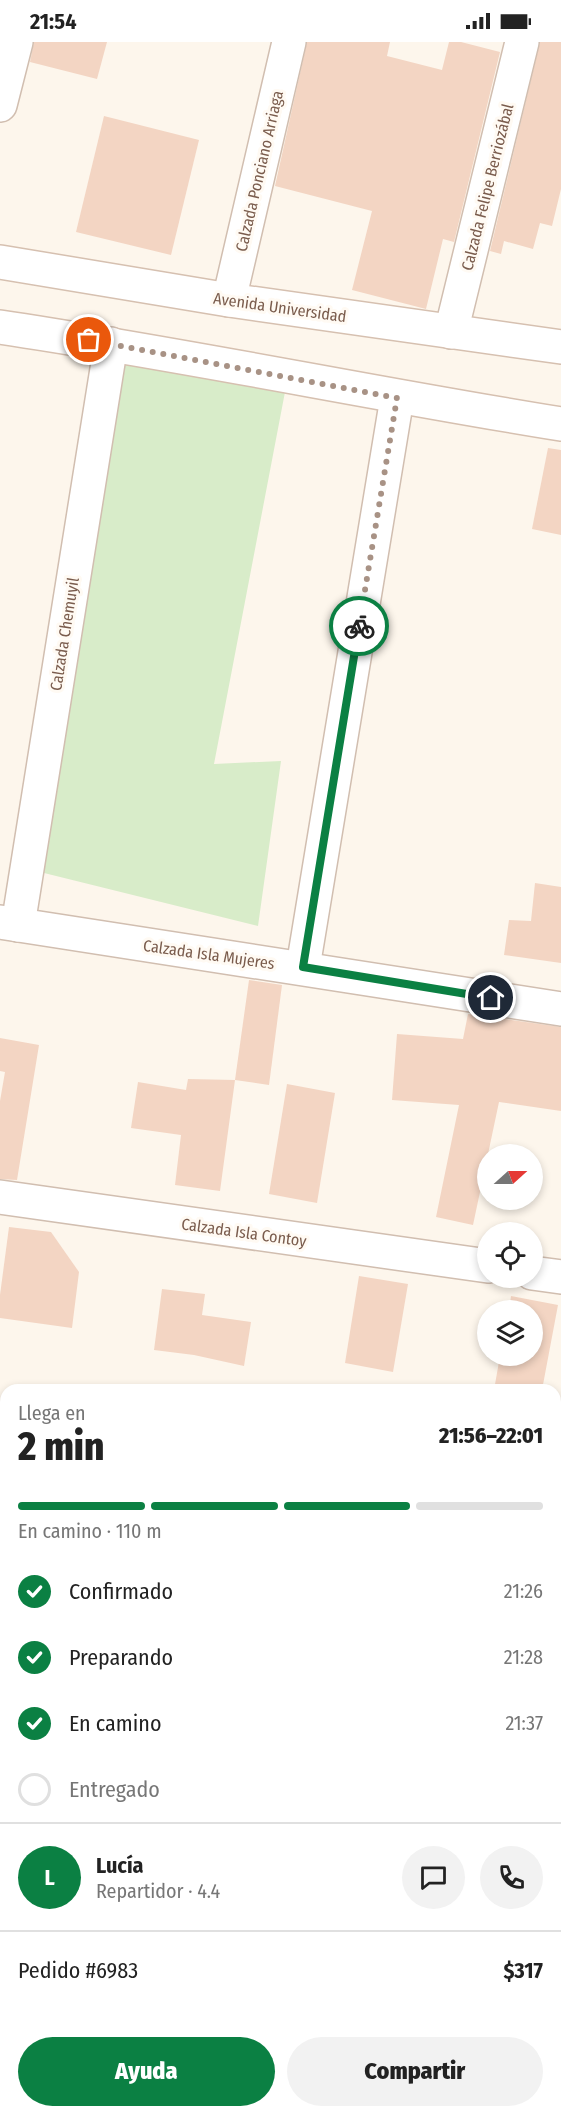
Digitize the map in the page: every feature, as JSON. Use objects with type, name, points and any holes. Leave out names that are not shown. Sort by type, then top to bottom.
[{"type":"street","points":[[0,105],[15,42]]},
{"type":"street","name":"Calzada Ponciano Arriaga","points":[[230,300],[289,42]]},
{"type":"street","name":"Calzada Felipe Berriozábal","points":[[451,332],[522,42]]},
{"type":"street","name":"Avenida Universidad","points":[[0,262],[230,300],[561,347]]},
{"type":"street","points":[[0,327],[111,344],[397,398],[561,424]]},
{"type":"street","name":"Calzada Chemuyil","points":[[9,924],[111,344]]},
{"type":"street","points":[[303,967],[397,398]]},
{"type":"street","name":"Calzada Isla Mujeres","points":[[9,924],[303,967],[561,1009]]},
{"type":"street","name":"Calzada Isla Contoy","points":[[0,1197],[477,1264]]},
{"type":"street","points":[[543,1275],[561,1277]]},
{"type":"green space","points":[[122,353],[285,392],[214,764],[281,761],[258,926],[40,872]]},
{"type":"building","points":[[34,42],[107,42],[97,79],[30,62]]},
{"type":"building","points":[[307,42],[390,42],[387,56],[442,70],[449,42],[461,42],[500,52],[454,242],[443,239],[426,309],[352,290],[372,211],[275,186]]},
{"type":"building","points":[[540,42],[561,42],[561,189],[552,226],[540,223],[533,249],[504,241],[501,254],[490,251]]},
{"type":"building","points":[[104,116],[199,140],[171,255],[76,232]]},
{"type":"building","points":[[548,448],[561,450],[561,535],[532,529]]},
{"type":"building","points":[[535,883],[561,887],[561,963],[504,955],[509,920],[531,921]]},
{"type":"building","points":[[249,980],[282,985],[269,1085],[235,1080]]},
{"type":"building","points":[[468,1014],[561,1027],[561,1111],[499,1102],[490,1144],[477,1144],[477,1206],[473,1225],[436,1217],[459,1105],[392,1100],[397,1034],[463,1039]]},
{"type":"building","points":[[0,1038],[39,1045],[17,1180],[0,1179],[0,1101],[5,1072],[0,1071]]},
{"type":"building","points":[[188,1079],[235,1080],[220,1191],[175,1185],[181,1135],[131,1128],[138,1082],[186,1090]]},
{"type":"building","points":[[287,1084],[335,1093],[317,1203],[269,1194]]},
{"type":"building","points":[[9,1227],[51,1232],[79,1272],[72,1328],[0,1318],[0,1295]]},
{"type":"building","points":[[359,1276],[408,1284],[393,1372],[345,1363]]},
{"type":"building","points":[[162,1289],[205,1294],[202,1315],[251,1322],[244,1366],[194,1355],[154,1350]]},
{"type":"building","points":[[511,1296],[532,1300],[510,1300]]},
{"type":"building","points":[[543,1302],[558,1305],[543,1384],[495,1384],[498,1366],[543,1366]]},
{"type":"way so far","points":[[89,340],[397,398],[359,626]]},
{"type":"route","points":[[359,626],[303,967],[491,998]]}]
